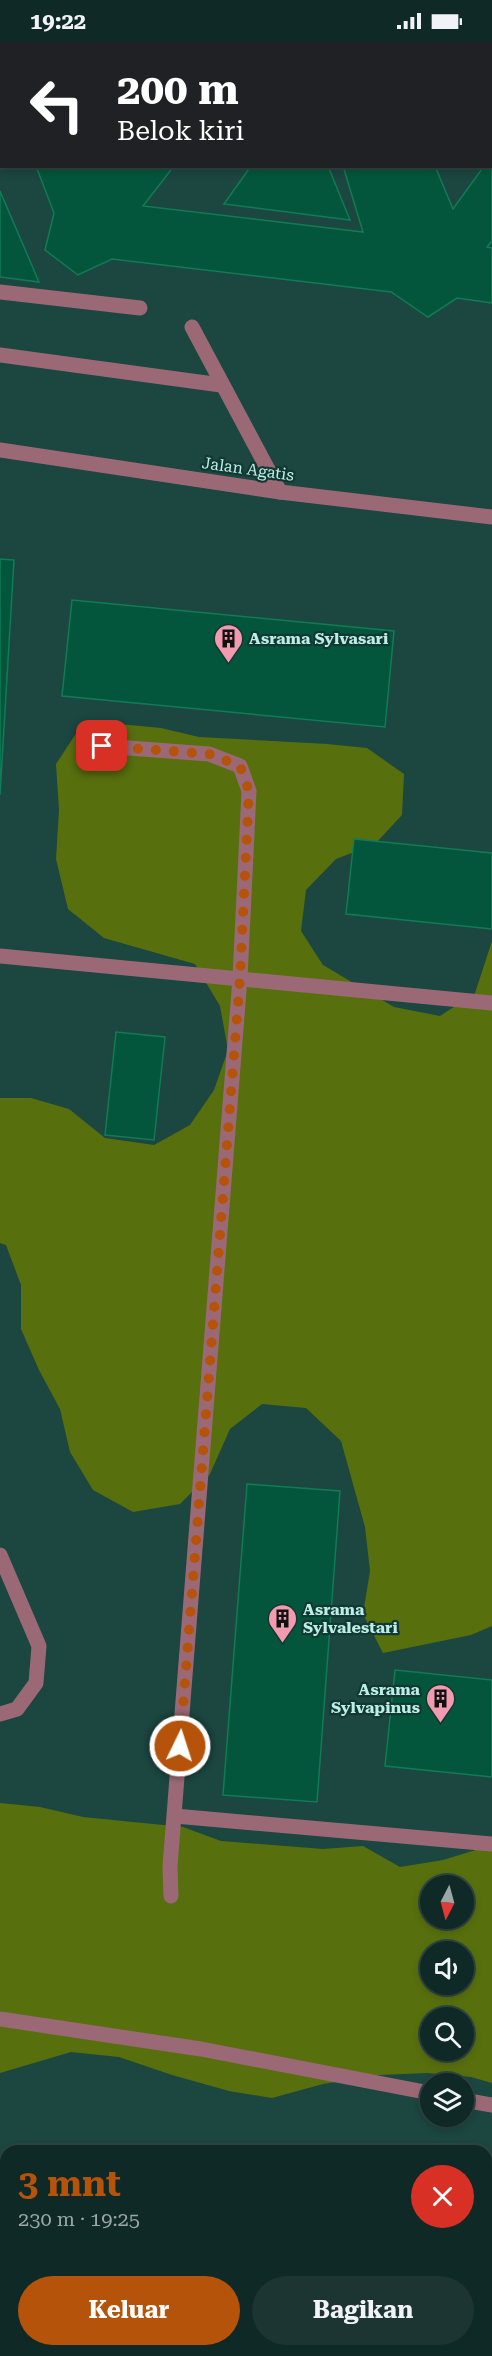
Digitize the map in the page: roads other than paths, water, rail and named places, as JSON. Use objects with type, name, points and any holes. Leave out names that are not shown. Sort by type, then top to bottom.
[{"type":"lane","points":[[0,292],[140,308]]},
{"type":"lane","points":[[192,327],[280,492]]},
{"type":"lane","points":[[0,355],[222,385]]},
{"type":"lane","name":"Jalan Agatis","points":[[0,450],[280,492],[492,517]]},
{"type":"lane","points":[[102,746],[209,754],[240,766],[249,791],[240,978],[171,1866],[171,1896]]},
{"type":"lane","points":[[0,956],[492,1003]]},
{"type":"lane","points":[[0,1555],[39,1646],[36,1683],[17,1709],[0,1714]]},
{"type":"lane","points":[[175,1816],[492,1844]]},
{"type":"lane","points":[[0,2019],[201,2049],[420,2092]]},
{"type":"lane","points":[[474,2102],[492,2105]]},
{"type":"place","name":"Asrama Sylvasari","points":[[228,664]]},
{"type":"place","name":"Asrama Sylvalestari","points":[[282,1644]]},
{"type":"place","name":"Asrama Sylvapinus","points":[[441,1724]]}]
